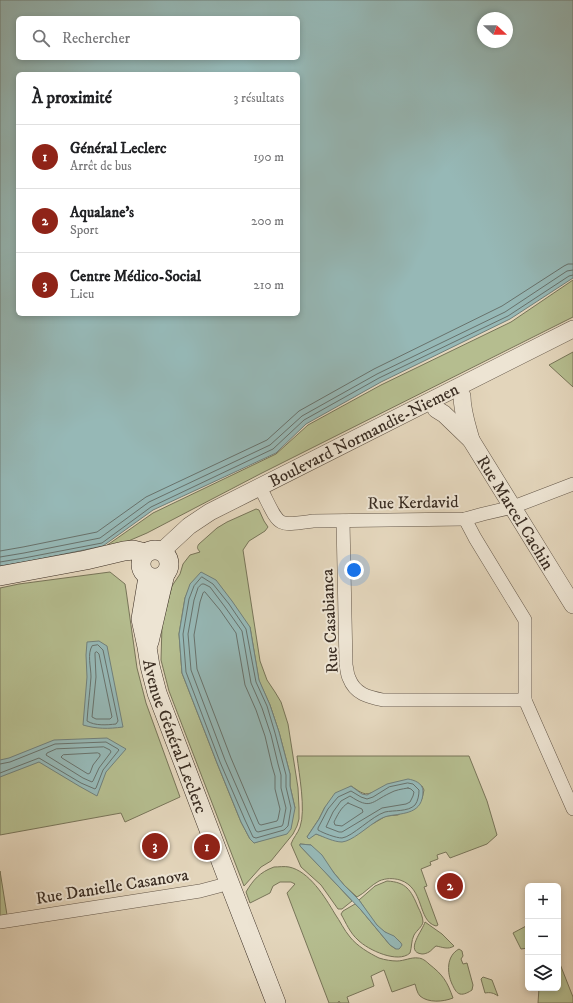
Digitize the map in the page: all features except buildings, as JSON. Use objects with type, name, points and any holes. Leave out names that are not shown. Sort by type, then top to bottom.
[{"type":"main road","points":[[0,576],[133,550],[155,563]]},
{"type":"main road","name":"Avenue Général Leclerc","points":[[155,563],[161,590],[147,647],[157,693],[228,882],[276,1003]]},
{"type":"street","name":"Boulevard Normandie-Niemen","points":[[155,563],[189,526],[210,512],[573,329]]},
{"type":"street","name":"Boulevard Normandie-Niemen","points":[[155,563],[216,520],[573,339]]},
{"type":"street","name":"Rue Marcel Cachin","points":[[462,396],[462,405],[471,440]]},
{"type":"street","name":"Rue Marcel Cachin","points":[[436,409],[444,414],[471,440],[573,605]]},
{"type":"street","name":"Rue Kerdavid","points":[[264,495],[275,518],[284,524],[312,521],[465,520],[513,507],[573,484]]},
{"type":"street","points":[[465,520],[525,620],[525,700],[573,809]]},
{"type":"street","name":"Rue Casabianca","points":[[343,521],[346,665],[349,678],[360,692],[370,698],[383,700],[525,700]]},
{"type":"street","name":"Rue Danielle Casanova","points":[[0,922],[200,890],[219,886],[228,882]]},
{"type":"green space","points":[[573,280],[573,317],[260,474],[147,533],[119,545],[106,546],[153,513],[276,454],[308,425],[381,385],[511,322]]},
{"type":"green space","points":[[573,352],[573,387],[549,365]]},
{"type":"green space","points":[[256,509],[259,510],[268,527],[265,531],[249,541],[243,550],[260,661],[267,680],[281,702],[288,724],[298,788],[299,808],[299,819],[293,834],[271,861],[261,867],[244,886],[169,691],[161,660],[162,625],[172,586],[180,574],[183,564],[190,555],[200,552],[197,547],[199,544],[217,528]],"holes":[[[191,584],[250,627],[259,681],[270,705],[279,732],[290,774],[290,786],[295,808],[265,839],[254,843],[250,839],[241,822],[182,673],[179,634],[185,598]]]},
{"type":"green space","points":[[110,572],[125,584],[137,668],[146,703],[180,797],[125,822],[121,813],[0,835],[0,588],[19,584]]},
{"type":"green space","points":[[297,756],[469,756],[487,801],[497,835],[487,844],[450,858],[446,852],[437,855],[438,859],[430,862],[431,865],[421,869],[427,886],[424,887],[438,925],[436,926],[430,923],[426,918],[414,890],[408,884],[400,880],[384,879],[357,897],[344,885],[311,845],[300,844],[300,846],[352,901],[342,909],[338,909],[321,885],[301,867],[291,844],[302,820],[302,802]],"holes":[[[351,786],[365,794],[422,786],[424,790],[422,799],[398,815],[386,816],[374,823],[325,837],[316,834],[307,837],[325,807]]]},
{"type":"green space","points":[[274,867],[296,869],[310,879],[326,900],[348,934],[367,952],[379,958],[388,960],[400,961],[415,958],[425,961],[444,979],[453,998],[440,1001],[427,1000],[419,995],[415,984],[392,992],[384,970],[371,976],[374,986],[347,997],[349,1003],[340,1003],[339,1001],[338,1003],[329,1003],[287,893],[295,884],[291,882],[280,882],[273,886],[270,893],[250,903],[246,892],[254,880],[261,874]]},
{"type":"green space","points":[[0,871],[7,915],[0,916]]},
{"type":"green space","points":[[387,881],[399,883],[407,888],[413,896],[423,922],[413,937],[410,953],[405,956],[391,956],[369,948],[358,940],[348,928],[341,914],[343,911],[355,904],[390,945],[396,949],[401,943],[377,926],[359,900],[375,886]]},
{"type":"green space","points":[[425,922],[442,934],[454,946],[447,948],[436,946],[430,952],[422,954],[417,952],[415,949],[416,940]]},
{"type":"green space","points":[[525,927],[525,948],[521,949],[513,933]]},
{"type":"green space","points":[[459,949],[462,951],[463,956],[461,959],[463,964],[467,963],[473,985],[472,990],[462,994],[457,993],[454,989],[449,975],[450,960]]},
{"type":"green space","points":[[561,967],[573,997],[573,1003],[538,1003],[539,991],[561,991]]},
{"type":"green space","points":[[483,977],[492,980],[498,996],[492,993],[485,993],[481,979]]},
{"type":"water","points":[[0,0],[573,0],[573,278],[510,319],[381,382],[306,424],[276,453],[153,510],[103,546],[0,566]]},
{"type":"water","points":[[201,572],[216,580],[250,627],[259,680],[270,705],[279,732],[290,774],[290,786],[295,808],[291,829],[287,834],[254,843],[250,839],[241,822],[182,673],[179,634],[185,598],[190,584]]},
{"type":"water","points":[[99,641],[107,646],[123,727],[103,728],[83,725],[87,677],[87,642]]},
{"type":"water","points":[[107,738],[126,749],[106,772],[97,796],[39,762],[0,777],[0,760],[9,758],[54,740]]},
{"type":"water","points":[[408,779],[420,784],[423,788],[420,804],[412,811],[382,818],[354,837],[342,842],[316,834],[309,839],[307,837],[335,793],[351,786],[362,794],[367,795],[387,784]]},
{"type":"water","points":[[300,844],[311,845],[322,855],[334,873],[359,900],[377,925],[385,932],[394,936],[401,943],[402,945],[399,949],[396,949],[390,945],[361,910],[300,846]]},
{"type":"place","name":"Centre Médico-Social","points":[[155,846]]},
{"type":"place","name":"Général Leclerc","points":[[207,847]]},
{"type":"place","name":"Aqualane's","points":[[450,886]]}]
